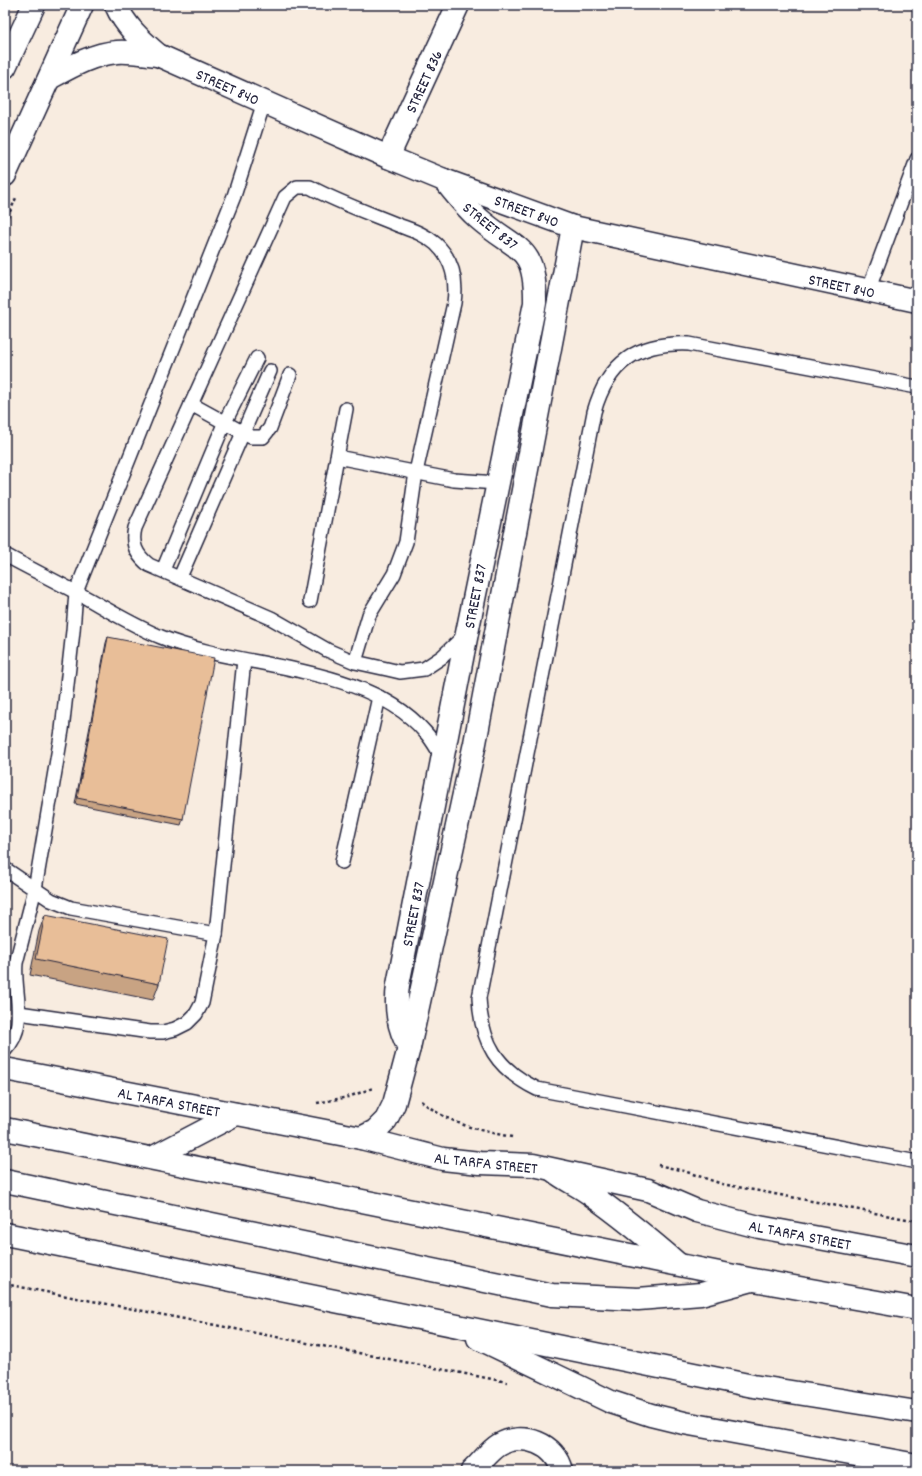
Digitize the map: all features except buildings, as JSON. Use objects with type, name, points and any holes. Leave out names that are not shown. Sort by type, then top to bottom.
[{"type":"street","points":[[5,67],[34,5]]},
{"type":"street","points":[[6,171],[50,78],[82,5]]},
{"type":"street","name":"STREET 840","points":[[116,5],[120,15],[137,37],[158,55],[388,157],[444,180],[573,227],[917,301]]},
{"type":"street","name":"STREET 836","points":[[388,157],[458,5]]},
{"type":"street","name":"STREET 840","points":[[50,78],[78,62],[118,52],[158,55]]},
{"type":"street","name":"STREET 837","points":[[409,1048],[399,1024],[396,998],[442,757],[535,303],[535,282],[533,269],[527,257],[521,249],[479,219],[444,180]]},
{"type":"street","name":"STREET 837","points":[[362,1138],[375,1131],[386,1120],[394,1104],[409,1048],[475,743],[573,227]]},
{"type":"street","name":"AL TARFA STREET","points":[[5,1069],[362,1138],[443,1159],[480,1163],[533,1165],[554,1171],[648,1190],[697,1211],[759,1227],[917,1256]]},
{"type":"street","points":[[152,1158],[236,1114]]},
{"type":"street","points":[[5,1129],[754,1280],[917,1308]]},
{"type":"street","points":[[554,1171],[566,1181],[589,1193],[636,1228],[679,1264]]},
{"type":"street","points":[[5,1181],[552,1295],[638,1299],[701,1294],[754,1280]]},
{"type":"street","points":[[5,1234],[754,1386],[917,1412]]},
{"type":"street","points":[[452,1325],[611,1402],[651,1415],[684,1423],[917,1465]]},
{"type":"street","points":[[472,1471],[499,1445],[510,1440],[522,1439],[534,1441],[545,1447],[554,1455],[562,1471]]},
{"type":"lane","points":[[5,1050],[9,1046],[17,1030],[19,1013],[15,973],[16,963],[35,889],[62,730],[76,592],[234,196],[264,102]]},
{"type":"lane","points":[[868,291],[917,158]]},
{"type":"lane","points":[[355,662],[369,615],[394,574],[406,542],[416,472],[456,290],[451,264],[436,244],[426,236],[310,187],[296,187],[285,196],[135,528],[133,536],[137,553],[142,560],[149,565],[180,577],[270,618],[308,640],[355,662],[400,672],[424,669],[442,658],[467,633]]},
{"type":"lane","points":[[917,387],[689,344],[671,343],[652,346],[636,353],[620,364],[608,378],[599,394],[594,412],[479,998],[480,1017],[485,1036],[494,1053],[505,1068],[520,1080],[537,1089],[917,1162]]},
{"type":"lane","points":[[163,570],[224,424],[257,358]]},
{"type":"lane","points":[[180,577],[270,371]]},
{"type":"lane","points":[[192,404],[224,424],[242,433],[256,438],[263,437],[267,433],[290,375]]},
{"type":"lane","points":[[310,602],[346,409]]},
{"type":"lane","points":[[337,457],[454,480],[497,483]]},
{"type":"lane","points":[[5,555],[159,637],[204,652],[323,677],[380,697],[405,714],[426,732],[442,757]]},
{"type":"lane","points":[[19,1013],[150,1032],[163,1032],[175,1029],[187,1023],[196,1014],[202,1003],[216,934],[244,660]]},
{"type":"lane","points":[[342,862],[380,697]]},
{"type":"lane","points":[[5,869],[51,900],[71,908],[216,934]]},
{"type":"path","points":[[5,1284],[510,1382]]}]
